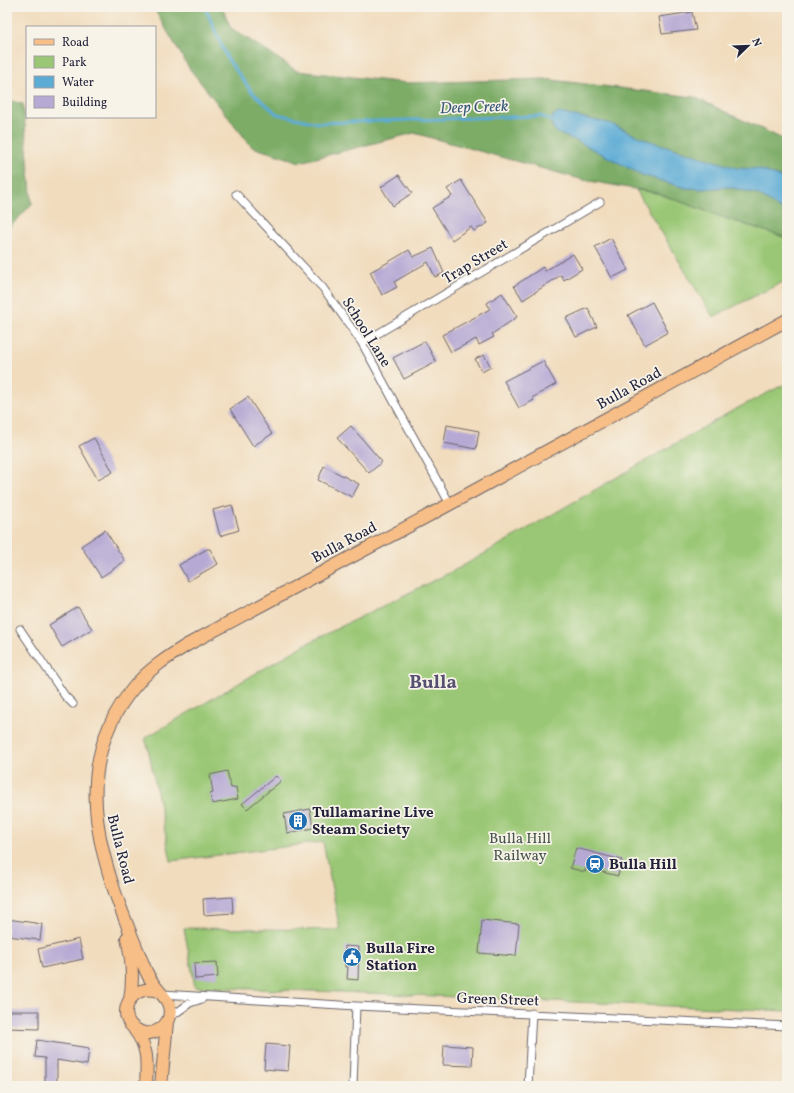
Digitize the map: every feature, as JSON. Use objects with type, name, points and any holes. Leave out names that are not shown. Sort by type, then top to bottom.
[{"type":"main road","name":"Bulla Road","points":[[130,999],[133,972],[131,954],[122,913],[99,835],[95,804],[95,775],[100,750],[108,727],[120,704],[136,685],[158,663],[187,645],[450,504],[787,320]]},
{"type":"main road","name":"Bulla Road","points":[[122,913],[147,972],[161,993]]},
{"type":"main road","points":[[146,1086],[146,1054],[140,1037],[128,1020],[126,1013],[127,1006],[134,994],[140,990],[147,989],[161,993],[167,1000],[170,1007],[161,1086]]},
{"type":"main road","points":[[132,1026],[144,1033],[151,1033],[164,1027],[168,1020]]},
{"type":"street","name":"School Lane","points":[[236,194],[323,288],[362,343],[450,504]]},
{"type":"street","name":"Trap Street","points":[[362,343],[600,202]]},
{"type":"street","points":[[20,629],[64,696],[73,704]]},
{"type":"street","name":"Green Street","points":[[161,993],[208,998],[356,1006],[787,1026]]},
{"type":"street","name":"Green Street","points":[[168,1020],[190,1003],[208,998]]},
{"type":"street","points":[[353,1086],[356,1006]]},
{"type":"street","points":[[528,1086],[532,1013]]},
{"type":"green space","points":[[153,7],[222,7],[231,28],[297,71],[407,83],[544,79],[694,97],[787,141],[787,238],[725,218],[657,193],[584,180],[414,133],[300,162],[252,147],[189,68]]},
{"type":"green space","points":[[7,100],[23,104],[32,204],[7,230]]},
{"type":"green space","points":[[636,190],[657,193],[725,218],[787,238],[787,280],[713,317]]},
{"type":"green space","name":"Bulla Hill Railway","points":[[787,383],[787,1011],[195,987],[184,928],[340,930],[323,842],[171,861],[145,738],[306,644],[461,567],[732,411]]},
{"type":"water","points":[[559,113],[609,123],[647,140],[737,168],[759,169],[787,180],[787,213],[757,194],[729,187],[704,189],[685,188],[642,175],[577,141],[557,133],[552,126],[553,115]]},
{"type":"building","points":[[692,12],[696,30],[662,34],[659,17]]},
{"type":"building","points":[[399,175],[412,193],[393,206],[381,187]]},
{"type":"building","points":[[461,180],[488,223],[474,231],[471,227],[452,240],[432,208],[452,196],[447,189]]},
{"type":"building","points":[[611,238],[628,270],[612,278],[595,247]]},
{"type":"building","points":[[433,248],[444,273],[435,277],[428,262],[394,282],[397,287],[382,295],[370,272],[409,250],[413,257]]},
{"type":"building","points":[[573,254],[582,269],[564,280],[561,275],[523,300],[514,286],[543,267],[545,271]]},
{"type":"building","points":[[502,293],[517,317],[492,334],[494,337],[479,345],[476,339],[451,352],[442,335],[490,309],[487,303]]},
{"type":"building","points":[[652,302],[668,332],[645,345],[628,315]]},
{"type":"building","points":[[588,308],[597,327],[576,337],[566,318]]},
{"type":"building","points":[[425,341],[436,362],[404,379],[393,358]]},
{"type":"building","points":[[484,355],[491,367],[482,372],[475,359]]},
{"type":"building","points":[[543,361],[556,384],[532,398],[534,400],[519,408],[504,381]]},
{"type":"building","points":[[248,397],[272,434],[253,446],[230,409]]},
{"type":"building","points":[[447,425],[479,431],[476,449],[444,443]]},
{"type":"building","points":[[351,426],[382,462],[369,473],[337,438]]},
{"type":"building","points":[[94,438],[113,472],[98,480],[79,446]]},
{"type":"building","points":[[324,466],[359,484],[352,497],[318,480]]},
{"type":"building","points":[[232,505],[239,530],[220,536],[213,510]]},
{"type":"building","points":[[105,530],[125,561],[101,577],[81,546]]},
{"type":"building","points":[[207,549],[210,549],[218,564],[188,581],[179,565]]},
{"type":"building","points":[[78,607],[92,629],[62,647],[49,625]]},
{"type":"building","points":[[227,771],[231,788],[236,787],[238,799],[212,804],[210,794],[213,793],[210,775]]},
{"type":"building","points":[[276,776],[281,781],[247,809],[242,804]]},
{"type":"building","name":"Tullamarine Live Steam Society","points":[[310,809],[313,828],[287,833],[284,814]]},
{"type":"building","points":[[576,848],[622,860],[618,876],[586,868],[585,872],[570,868]]},
{"type":"building","points":[[232,897],[233,913],[204,915],[203,899]]},
{"type":"building","points":[[7,919],[42,924],[40,940],[7,936]]},
{"type":"building","points":[[482,920],[519,924],[516,956],[479,953]]},
{"type":"building","points":[[79,939],[83,959],[42,968],[38,949]]},
{"type":"building","name":"Bulla Fire Station","points":[[345,946],[359,947],[358,980],[347,979],[348,967],[345,967]]},
{"type":"building","points":[[217,962],[218,977],[195,979],[194,963]]},
{"type":"building","points":[[7,1011],[39,1011],[39,1029],[7,1028]]},
{"type":"building","points":[[37,1040],[89,1048],[87,1065],[57,1060],[57,1086],[45,1086],[45,1058],[35,1057]]},
{"type":"building","points":[[266,1044],[290,1046],[288,1071],[264,1069]]},
{"type":"building","points":[[444,1045],[473,1047],[472,1066],[443,1065]]},
{"type":"waterway","name":"Deep Creek","points":[[205,7],[227,58],[252,92],[277,114],[318,123],[540,116],[555,122]]},
{"type":"place","name":"Tullamarine Live Steam Society","points":[[298,821]]},
{"type":"place","name":"Bulla Hill","points":[[595,864]]},
{"type":"place","name":"Bulla Fire Station","points":[[352,957]]},
{"type":"district","name":"Bulla","points":[[433,681]]}]
